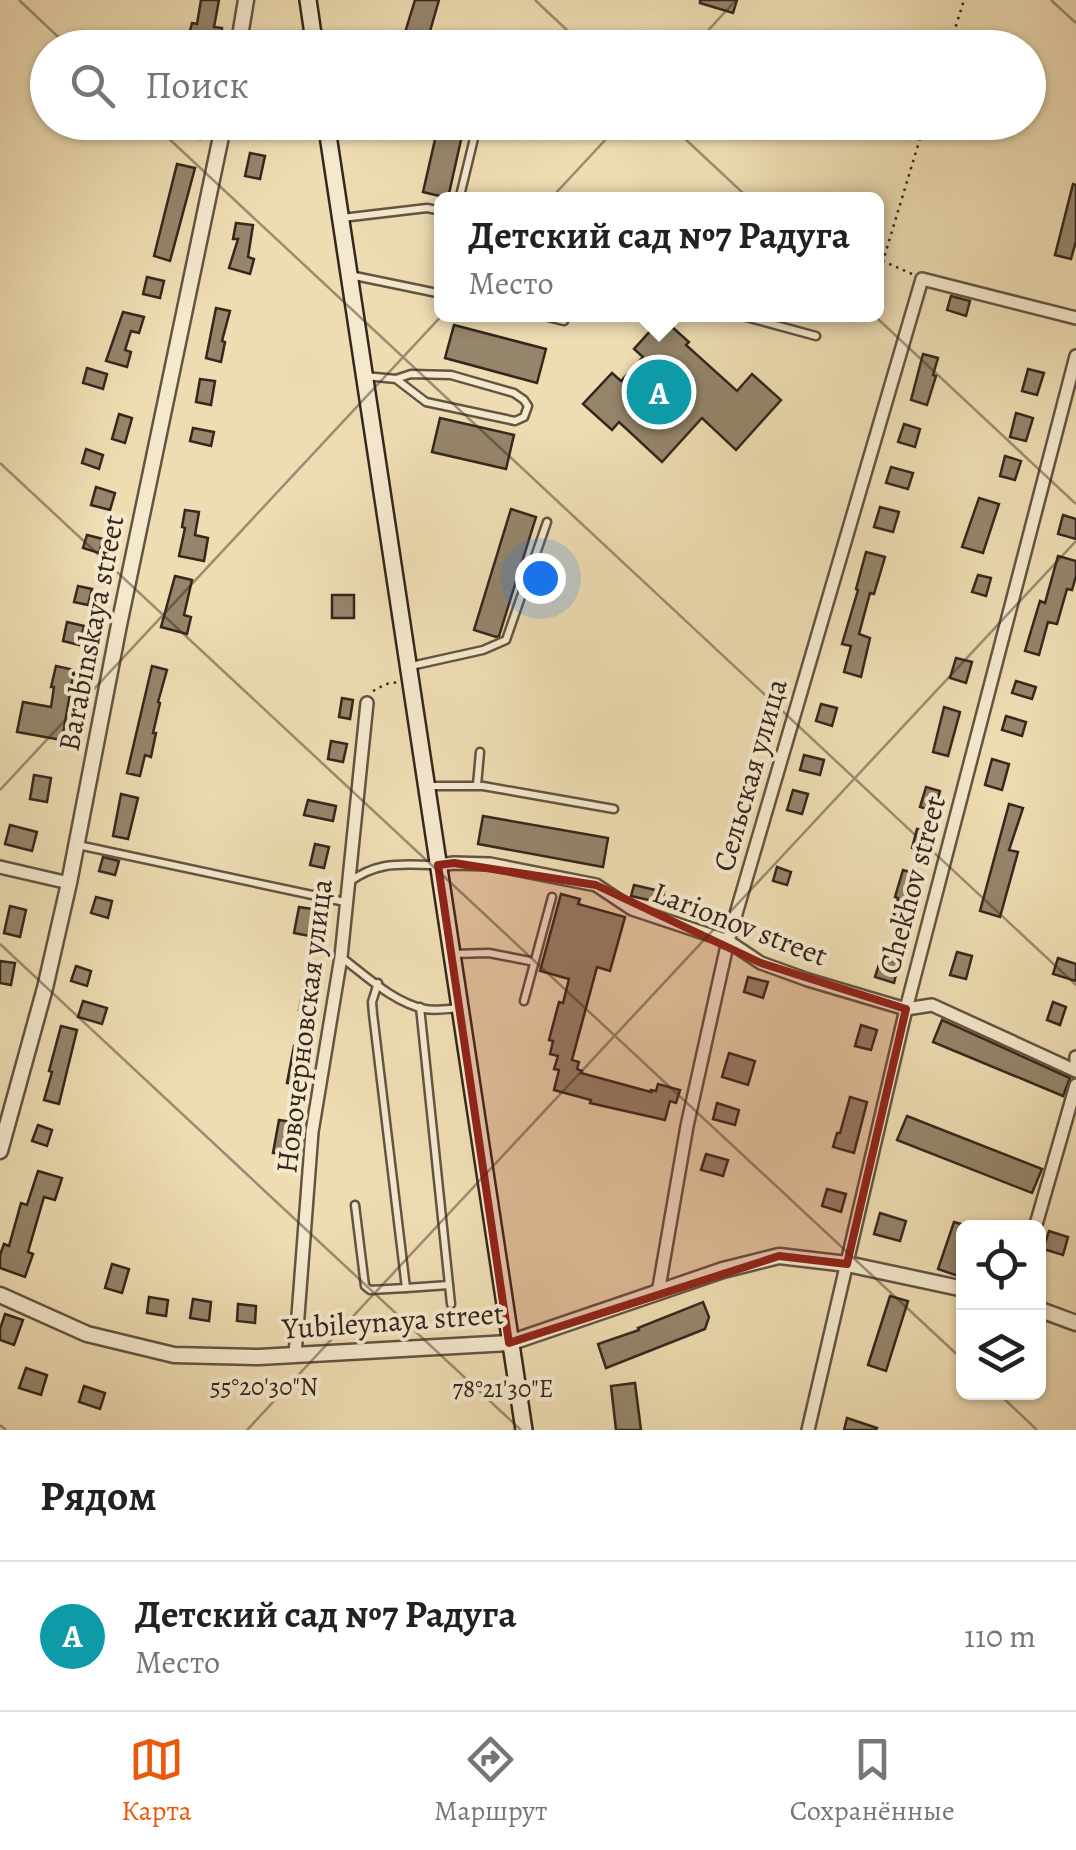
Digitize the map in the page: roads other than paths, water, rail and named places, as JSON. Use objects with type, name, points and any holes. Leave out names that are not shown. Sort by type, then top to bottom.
[{"type":"main road","points":[[308,0],[312,30]]},
{"type":"main road","points":[[329,140],[524,1430]]},
{"type":"street","points":[[241,30],[246,0]]},
{"type":"street","name":"Barabinskaya street","points":[[0,1151],[69,883],[220,140]]},
{"type":"street","name":"Сельская улица","points":[[658,1294],[687,1126],[728,941],[922,279],[1076,318]]},
{"type":"street","name":"Chekhov street","points":[[808,1430],[906,1009],[1076,356]]},
{"type":"street","name":"Новочерновская улица","points":[[296,1355],[312,1132],[340,957],[366,703]]},
{"type":"street","name":"Larionov street","points":[[438,865],[490,864],[596,886],[632,909],[728,941],[761,963],[906,1009],[932,1005],[1076,1071]]},
{"type":"street","points":[[0,866],[69,883]]},
{"type":"street","points":[[1038,1220],[1076,1086]]},
{"type":"street","name":"Yubileynaya street","points":[[0,1295],[87,1334],[174,1355],[259,1357],[509,1343],[723,1270],[779,1256],[847,1264],[956,1287]]},
{"type":"street","points":[[1041,1310],[1076,1323]]},
{"type":"lane","points":[[461,192],[474,140]]},
{"type":"lane","points":[[341,218],[434,209]]},
{"type":"lane","points":[[349,274],[434,292]]},
{"type":"lane","points":[[764,322],[816,336]]},
{"type":"lane","points":[[364,376],[396,379],[411,374],[452,375],[514,393],[528,406],[524,417],[515,421],[426,402],[396,379]]},
{"type":"lane","points":[[409,674],[506,640],[547,522]]},
{"type":"lane","points":[[477,786],[480,752]]},
{"type":"lane","points":[[426,786],[477,786],[614,808]]},
{"type":"lane","points":[[77,844],[346,902]]},
{"type":"lane","points":[[348,882],[382,865],[438,865]]},
{"type":"lane","points":[[524,1001],[552,897]]},
{"type":"lane","points":[[451,954],[489,953],[534,962]]},
{"type":"lane","points":[[340,957],[420,1007],[459,1008]]},
{"type":"lane","points":[[378,983],[373,1014],[406,1288]]},
{"type":"lane","points":[[420,1007],[451,1304]]},
{"type":"lane","points":[[354,1205],[365,1286],[370,1290],[449,1285]]},
{"type":"place","name":"Детский сад №7 Радуга","points":[[659,392]]}]
